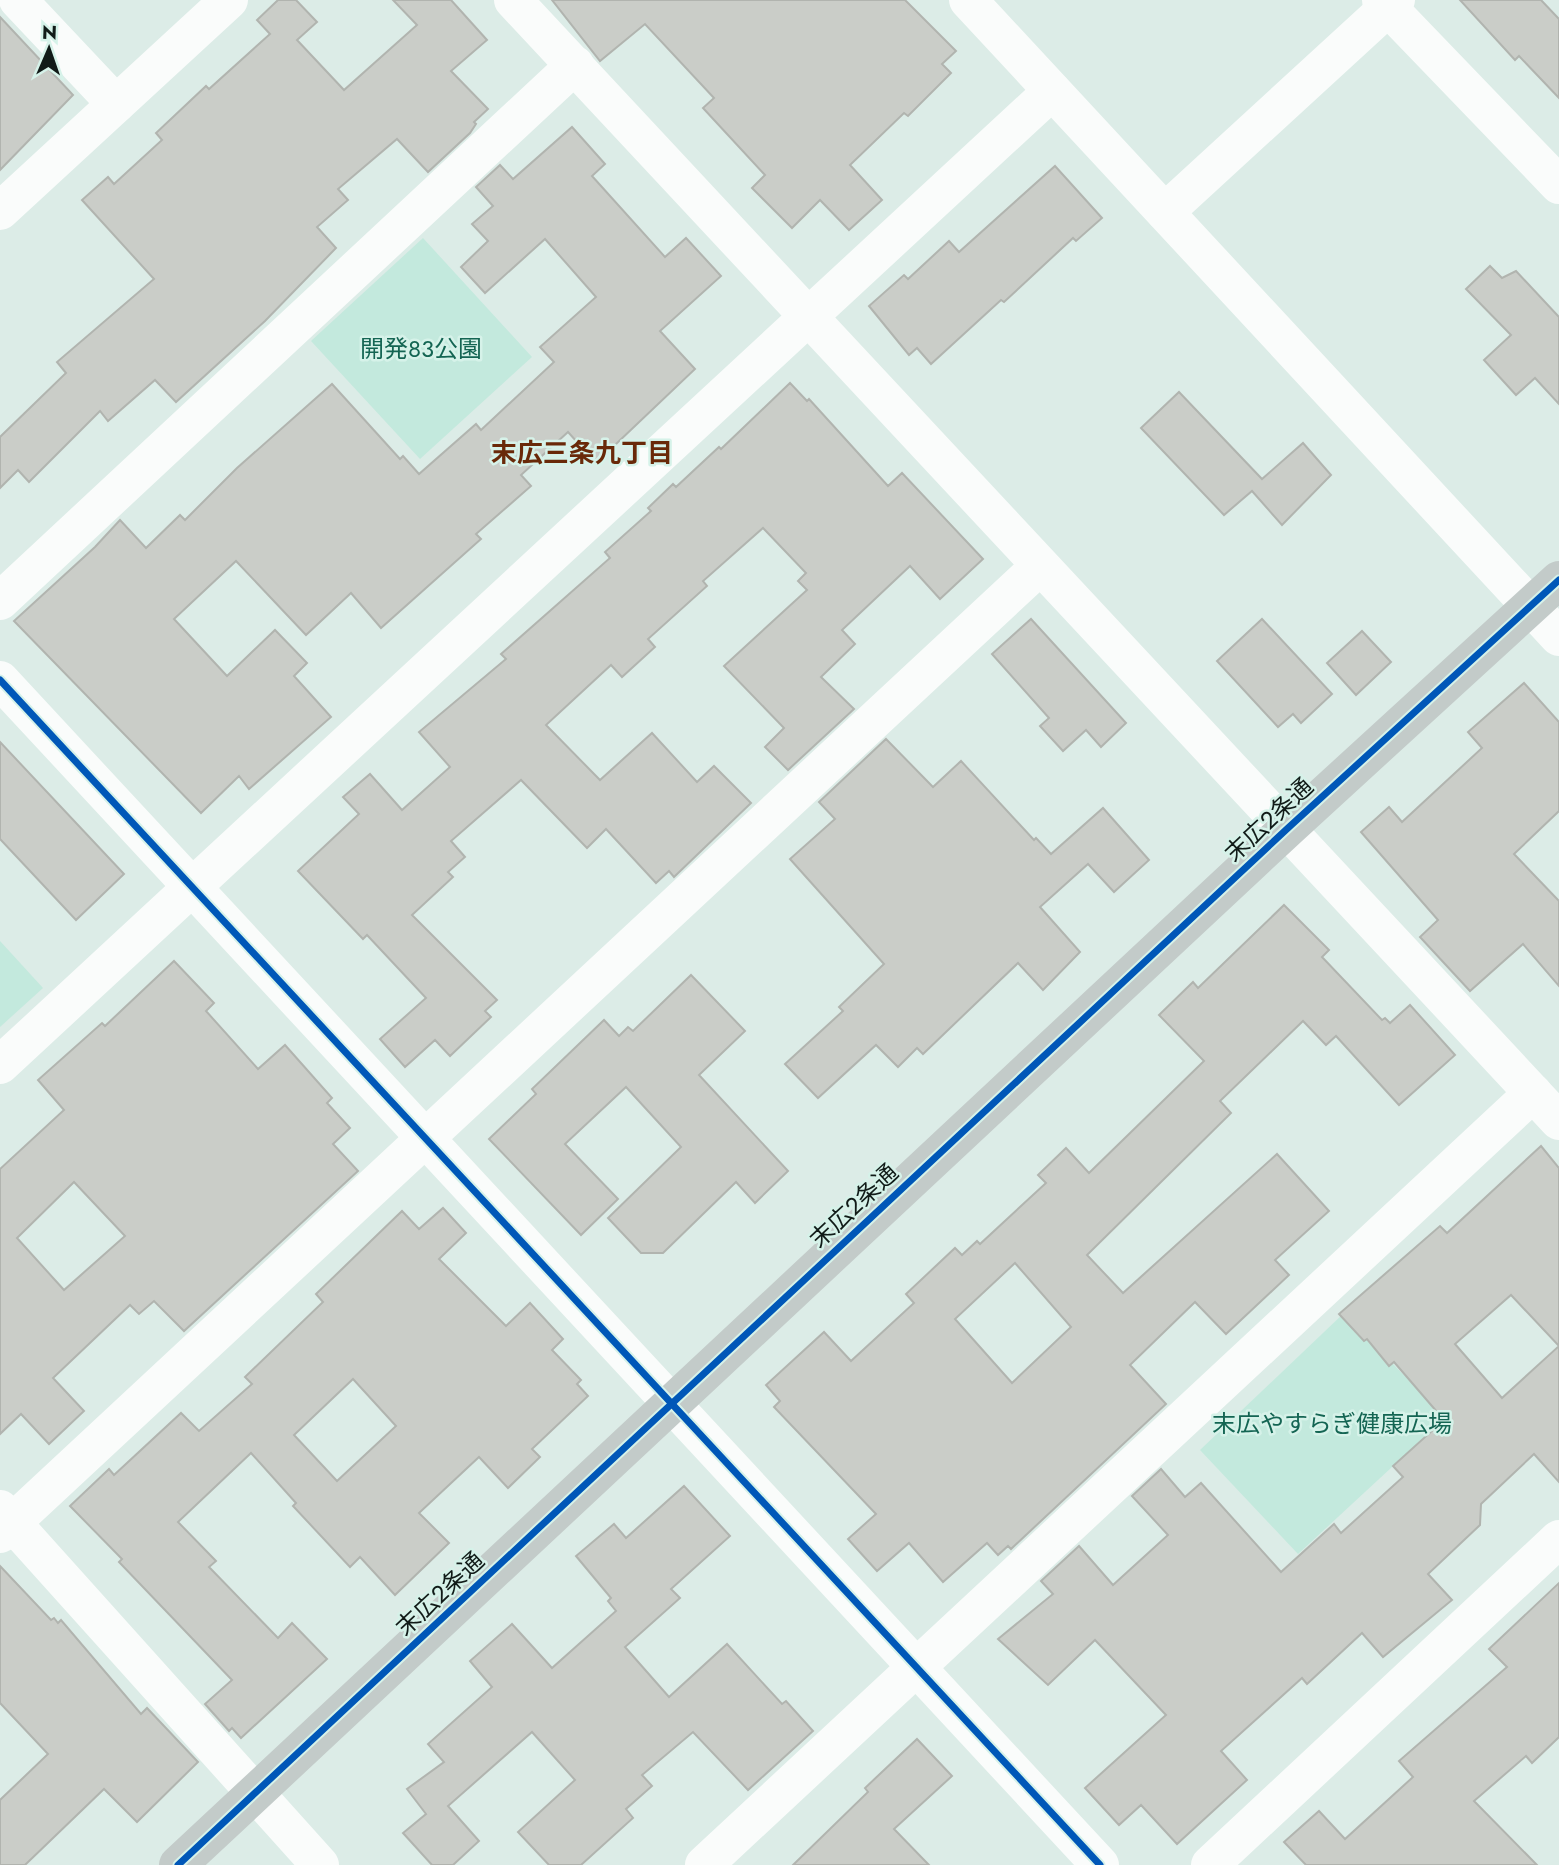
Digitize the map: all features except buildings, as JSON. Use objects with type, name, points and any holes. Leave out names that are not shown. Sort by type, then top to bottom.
[{"type":"street","points":[[18,0],[116,104]]},
{"type":"street","points":[[0,211],[229,0]]},
{"type":"street","points":[[513,0],[810,315],[1040,566],[1288,828],[1559,1121]]},
{"type":"street","points":[[968,0],[1559,637]]},
{"type":"street","points":[[1165,212],[1388,2],[1559,185]]},
{"type":"street","points":[[0,601],[575,65]]},
{"type":"street","points":[[0,1065],[1052,91]]},
{"type":"street","points":[[320,1865],[257,1792],[4,1522],[425,1141],[1040,566]]},
{"type":"street","name":"末広2条通","points":[[178,1865],[1288,828],[1559,580]]},
{"type":"street","points":[[0,681],[915,1669],[1100,1865]]},
{"type":"street","points":[[704,1865],[1533,1093]]},
{"type":"street","points":[[1210,1865],[1559,1539]]},
{"type":"green space","name":"開発83公園","points":[[423,238],[532,357],[420,459],[311,341]]},
{"type":"green space","points":[[0,941],[43,988],[0,1027]]},
{"type":"green space","name":"末広やすらぎ健康広場","points":[[1344,1313],[1445,1418],[1298,1554],[1200,1450]]},
{"type":"cycle path","points":[[178,1865],[1288,828],[1559,580]]},
{"type":"cycle path","points":[[0,680],[1100,1865]]},
{"type":"district","name":"末広三条九丁目","points":[[582,453]]}]
